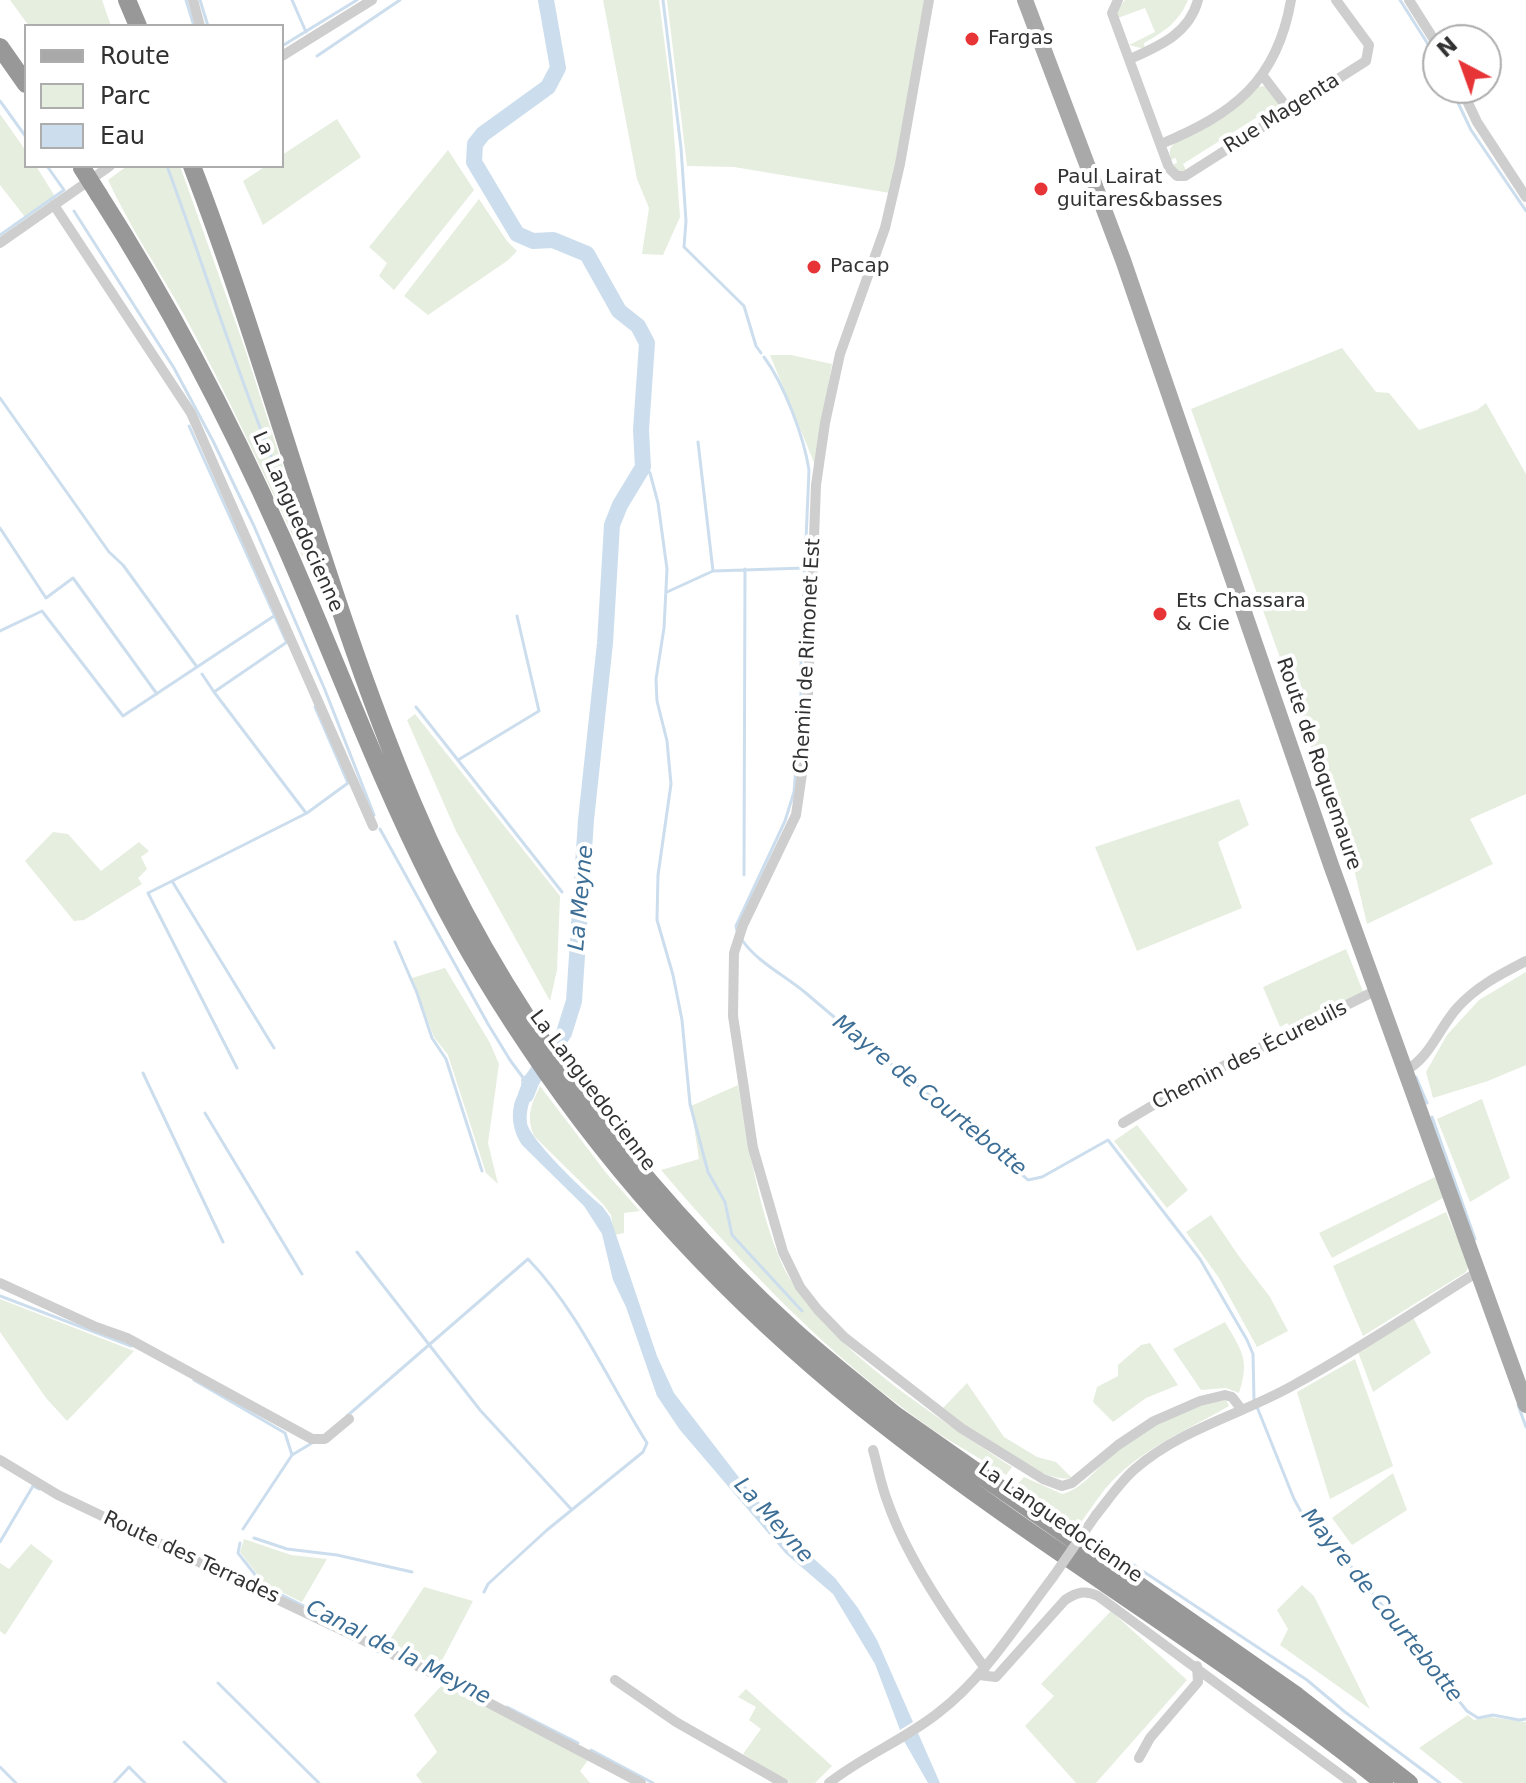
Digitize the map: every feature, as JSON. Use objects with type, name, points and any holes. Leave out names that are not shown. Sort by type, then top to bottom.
[{"type":"highway","points":[[127,0],[137,24]]},
{"type":"highway","points":[[0,47],[24,81]]},
{"type":"highway","name":"La Languedocienne","points":[[83,168],[181,333],[248,465],[376,763],[434,886],[500,1002],[536,1043]]},
{"type":"highway","name":"La Languedocienne","points":[[193,168],[329,579],[394,758],[448,879],[536,1043],[622,1170],[744,1305],[826,1377],[927,1458],[1227,1664],[1384,1783]]},
{"type":"highway","name":"La Languedocienne","points":[[554,1070],[705,1243],[796,1333],[895,1415],[1297,1696],[1409,1783]]},
{"type":"main road","name":"Route de Roquemaure","points":[[1025,0],[1123,260],[1377,990],[1526,1405]]},
{"type":"street","points":[[193,0],[199,24]]},
{"type":"street","points":[[284,55],[372,0]]},
{"type":"street","name":"Chemin de Rimonet Est","points":[[929,0],[900,164],[885,228],[840,354],[825,423],[816,485],[806,746],[796,815],[743,925],[734,953],[733,1016],[753,1148],[783,1252],[800,1287],[818,1310],[844,1337],[961,1428],[1043,1479],[1062,1486],[1072,1483],[1142,1428],[1200,1401],[1225,1395],[1251,1407]]},
{"type":"street","name":"Rue Magenta","points":[[1118,0],[1112,13],[1172,173],[1185,176],[1366,61],[1369,45],[1336,0]]},
{"type":"street","points":[[1130,59],[1168,42],[1186,26],[1198,0]]},
{"type":"street","points":[[1161,144],[1219,116],[1263,76],[1284,30],[1291,0]]},
{"type":"street","points":[[1409,0],[1424,24]]},
{"type":"street","points":[[1263,76],[1289,110]]},
{"type":"street","points":[[1469,104],[1526,197]]},
{"type":"street","points":[[0,243],[107,168]]},
{"type":"street","points":[[54,205],[191,413],[373,826]]},
{"type":"street","points":[[1406,1070],[1420,1060],[1447,1019],[1468,996],[1494,977],[1526,961]]},
{"type":"street","name":"Chemin des Écureuils","points":[[1123,1123],[1197,1079],[1377,990]]},
{"type":"street","points":[[829,1783],[850,1766],[918,1727],[949,1705],[982,1672],[1122,1481],[1151,1456],[1197,1429],[1251,1407],[1354,1352],[1479,1271]]},
{"type":"street","points":[[0,1283],[127,1338],[312,1439],[325,1439],[349,1419]]},
{"type":"street","points":[[873,1450],[887,1502],[901,1535],[982,1672],[996,1677],[1065,1600],[1076,1593],[1088,1591],[1197,1666],[1352,1783]]},
{"type":"street","name":"Route des Terrades","points":[[0,1460],[58,1495],[432,1673],[641,1783]]},
{"type":"street","points":[[1139,1758],[1150,1738],[1198,1682],[1197,1666]]},
{"type":"street","points":[[615,1680],[676,1722],[783,1783]]},
{"type":"green space","points":[[10,0],[102,0],[110,24],[28,24]]},
{"type":"green space","points":[[603,0],[659,0],[671,93],[680,217],[663,255],[642,254],[649,208],[637,179]]},
{"type":"green space","points":[[667,0],[926,0],[890,193],[734,167],[687,166]]},
{"type":"green space","points":[[1125,0],[1188,0],[1170,26],[1144,43],[1145,49],[1129,45],[1155,32],[1145,8],[1118,18],[1116,12]]},
{"type":"green space","points":[[1257,87],[1268,87],[1281,107],[1274,114],[1270,109],[1183,164],[1186,170],[1179,172],[1171,165],[1177,163],[1176,158],[1170,160],[1170,149],[1175,142],[1218,121]]},
{"type":"green space","points":[[0,114],[24,148],[24,168],[37,168],[56,198],[25,217],[0,185]]},
{"type":"green space","points":[[337,119],[361,157],[263,225],[243,181],[263,168],[284,168],[284,154]]},
{"type":"green space","points":[[448,150],[474,190],[394,290],[379,276],[387,263],[369,247]]},
{"type":"green space","points":[[124,168],[181,168],[244,346],[315,566],[307,566],[216,375],[108,180]]},
{"type":"green space","points":[[479,199],[517,251],[428,315],[404,296]]},
{"type":"green space","points":[[1342,348],[1376,392],[1389,393],[1419,430],[1477,410],[1486,403],[1526,474],[1526,794],[1470,819],[1493,864],[1367,924],[1355,873],[1191,409]]},
{"type":"green space","points":[[770,355],[791,355],[832,364],[815,465]]},
{"type":"green space","points":[[415,714],[560,896],[557,970],[550,1001],[456,831],[407,720]]},
{"type":"green space","points":[[1239,799],[1249,825],[1218,842],[1242,908],[1137,951],[1095,847]]},
{"type":"green space","points":[[53,832],[68,834],[101,871],[139,842],[149,851],[141,857],[147,869],[138,878],[142,884],[84,920],[74,921],[25,861]]},
{"type":"green space","points":[[1346,949],[1364,994],[1291,1028],[1287,1023],[1280,1027],[1263,987]]},
{"type":"green space","points":[[445,968],[490,1043],[499,1064],[488,1143],[498,1184],[486,1173],[448,1055],[434,1037],[412,978]]},
{"type":"green space","points":[[1526,972],[1526,1065],[1433,1098],[1426,1072],[1447,1035],[1479,1000]]},
{"type":"green space","points":[[738,1085],[765,1215],[779,1257],[795,1288],[819,1318],[880,1375],[1012,1467],[1006,1475],[933,1430],[858,1372],[789,1309],[723,1241],[661,1170],[699,1159],[691,1106]]},
{"type":"green space","points":[[540,1086],[607,1174],[640,1211],[624,1213],[624,1233],[614,1235],[611,1215],[603,1204],[534,1136],[531,1111]]},
{"type":"green space","points":[[1482,1099],[1510,1178],[1470,1202],[1437,1119]]},
{"type":"green space","points":[[1137,1125],[1188,1190],[1167,1208],[1114,1141]]},
{"type":"green space","points":[[1435,1177],[1443,1198],[1332,1258],[1319,1233]]},
{"type":"green space","points":[[1446,1212],[1469,1265],[1466,1272],[1363,1336],[1333,1266]]},
{"type":"green space","points":[[1211,1215],[1270,1297],[1288,1331],[1257,1347],[1219,1278],[1186,1232]]},
{"type":"green space","points":[[0,1299],[134,1351],[67,1421],[46,1398],[0,1332]]},
{"type":"green space","points":[[1413,1317],[1431,1353],[1373,1392],[1358,1352]]},
{"type":"green space","points":[[1225,1322],[1244,1364],[1239,1393],[1226,1388],[1201,1390],[1173,1349]]},
{"type":"green space","points":[[1150,1343],[1178,1385],[1146,1398],[1113,1422],[1093,1402],[1097,1387],[1118,1376],[1118,1365],[1141,1345]]},
{"type":"green space","points":[[1355,1359],[1393,1466],[1330,1499],[1297,1392]]},
{"type":"green space","points":[[967,1383],[1004,1437],[1037,1457],[1056,1462],[1072,1478],[1058,1478],[1024,1464],[942,1409]]},
{"type":"green space","points":[[1226,1400],[1229,1406],[1163,1442],[1118,1475],[1076,1530],[1015,1487],[1024,1477],[1062,1494],[1069,1492],[1149,1428],[1195,1407]]},
{"type":"green space","points":[[1393,1473],[1407,1510],[1352,1545],[1332,1518]]},
{"type":"green space","points":[[244,1539],[291,1555],[327,1559],[302,1602],[265,1584],[240,1552]]},
{"type":"green space","points":[[31,1544],[53,1561],[5,1635],[0,1631],[0,1563],[9,1569]]},
{"type":"green space","points":[[1302,1585],[1314,1596],[1370,1709],[1280,1645],[1288,1629],[1277,1610]]},
{"type":"green space","points":[[424,1587],[473,1601],[438,1668],[389,1641]]},
{"type":"green space","points":[[1111,1611],[1187,1680],[1096,1783],[1076,1783],[1025,1726],[1054,1696],[1041,1684]]},
{"type":"green space","points":[[444,1683],[588,1760],[580,1771],[590,1783],[422,1783],[416,1775],[437,1752],[414,1715]]},
{"type":"green space","points":[[746,1689],[832,1766],[815,1783],[790,1783],[743,1754],[761,1729],[749,1720],[756,1707],[738,1697]]},
{"type":"green space","points":[[1468,1715],[1474,1720],[1490,1717],[1526,1722],[1526,1783],[1463,1783],[1419,1748]]},
{"type":"water","points":[[531,1070],[539,1081],[527,1112],[530,1131],[548,1154],[610,1217],[657,1356],[674,1393],[751,1493],[788,1535],[835,1578],[858,1608],[877,1640],[913,1722],[900,1730],[875,1664],[833,1594],[785,1553],[680,1430],[657,1396],[626,1307],[613,1280],[602,1234],[584,1206],[522,1145],[517,1136],[513,1121],[514,1105],[521,1079]]},
{"type":"water","points":[[918,1733],[940,1783],[928,1783],[904,1741]]},
{"type":"waterway","points":[[186,0],[193,24]]},
{"type":"waterway","points":[[200,0],[207,24]]},
{"type":"waterway","points":[[292,0],[306,32]]},
{"type":"waterway","points":[[284,45],[357,0]]},
{"type":"waterway","points":[[317,56],[400,0]]},
{"type":"waterway","name":"La Meyne","points":[[526,1095],[532,1080],[564,1033],[574,1001],[586,820],[605,643],[612,525],[643,467],[641,430],[647,343],[638,326],[619,311],[587,254],[553,240],[533,241],[517,234],[474,162],[475,144],[483,134],[548,87],[558,68],[546,0]]},
{"type":"waterway","name":"Mayre de Courtebotte","points":[[663,0],[681,148],[686,221],[684,247],[744,306],[761,353]]},
{"type":"waterway","points":[[1400,0],[1422,35]]},
{"type":"waterway","points":[[0,101],[24,134]]},
{"type":"waterway","points":[[1459,104],[1471,130],[1526,211]]},
{"type":"waterway","points":[[0,235],[64,190],[48,168]]},
{"type":"waterway","points":[[168,168],[272,458]]},
{"type":"waterway","points":[[74,211],[174,368],[213,441],[254,526],[325,690],[374,815]]},
{"type":"waterway","name":"Mayre de Courtebotte","points":[[737,931],[736,926],[785,821],[794,792],[801,700],[809,470],[792,411],[764,357]]},
{"type":"waterway","points":[[0,398],[109,552],[123,565],[197,667]]},
{"type":"waterway","points":[[189,426],[286,641]]},
{"type":"waterway","points":[[698,442],[713,571]]},
{"type":"waterway","points":[[643,467],[650,473],[658,503],[667,569],[664,628],[656,679],[671,784],[658,875],[657,920],[682,1020],[690,1104],[708,1172],[725,1202],[732,1235],[802,1311]]},
{"type":"waterway","points":[[0,528],[46,598],[73,578],[157,694]]},
{"type":"waterway","points":[[667,592],[713,571],[805,568]]},
{"type":"waterway","points":[[744,875],[745,569]]},
{"type":"waterway","points":[[0,631],[42,611],[123,716],[274,616]]},
{"type":"waterway","points":[[458,760],[539,711],[517,616]]},
{"type":"waterway","points":[[202,674],[214,692],[287,642]]},
{"type":"waterway","points":[[214,692],[306,813]]},
{"type":"waterway","points":[[172,881],[307,813],[348,783],[315,707]]},
{"type":"waterway","points":[[416,707],[562,892]]},
{"type":"waterway","points":[[380,829],[488,1024],[524,1079]]},
{"type":"waterway","points":[[237,1068],[148,893],[172,881],[274,1048]]},
{"type":"waterway","name":"Mayre de Courtebotte","points":[[742,940],[764,962],[807,994],[1028,1180],[1042,1177],[1108,1140],[1200,1259],[1247,1340],[1253,1354],[1254,1400]]},
{"type":"waterway","points":[[395,942],[432,1038],[446,1059],[482,1171]]},
{"type":"waterway","points":[[143,1073],[223,1242]]},
{"type":"waterway","points":[[1416,1077],[1427,1103]]},
{"type":"waterway","points":[[205,1113],[302,1274]]},
{"type":"waterway","points":[[1432,1117],[1475,1239]]},
{"type":"waterway","points":[[357,1252],[480,1410],[572,1510]]},
{"type":"waterway","points":[[347,1416],[528,1259],[563,1301],[647,1443],[643,1452],[547,1530],[488,1584],[484,1592]]},
{"type":"waterway","name":"Canal de la Meyne","points":[[0,1296],[131,1346]]},
{"type":"waterway","name":"Canal de la Meyne","points":[[194,1380],[285,1433],[292,1455],[243,1529]]},
{"type":"waterway","name":"Mayre de Courtebotte","points":[[1518,1405],[1526,1427]]},
{"type":"waterway","name":"Mayre de Courtebotte","points":[[1257,1407],[1304,1517],[1320,1528],[1467,1711],[1478,1718],[1493,1715],[1526,1719]]},
{"type":"waterway","points":[[292,1455],[312,1443]]},
{"type":"waterway","points":[[0,1542],[33,1486],[39,1489]]},
{"type":"waterway","points":[[254,1538],[287,1549],[337,1555],[412,1572]]},
{"type":"waterway","name":"Canal de la Meyne","points":[[240,1543],[238,1553],[264,1586],[346,1627]]},
{"type":"waterway","points":[[1105,1546],[1307,1680],[1440,1783]]},
{"type":"waterway","points":[[218,1683],[319,1783]]},
{"type":"waterway","name":"Canal de la Meyne","points":[[507,1707],[578,1743]]},
{"type":"waterway","points":[[184,1742],[226,1783]]},
{"type":"waterway","name":"Canal de la Meyne","points":[[591,1750],[653,1783]]},
{"type":"waterway","points":[[0,1767],[16,1783]]},
{"type":"waterway","points":[[114,1783],[129,1767],[145,1783]]},
{"type":"place","name":"Fargas","points":[[972,39]]},
{"type":"place","name":"Paul Lairat guitares&basses","points":[[1041,189]]},
{"type":"place","name":"Pacap","points":[[814,267]]},
{"type":"place","name":"Ets Chassara & Cie","points":[[1160,614]]}]
